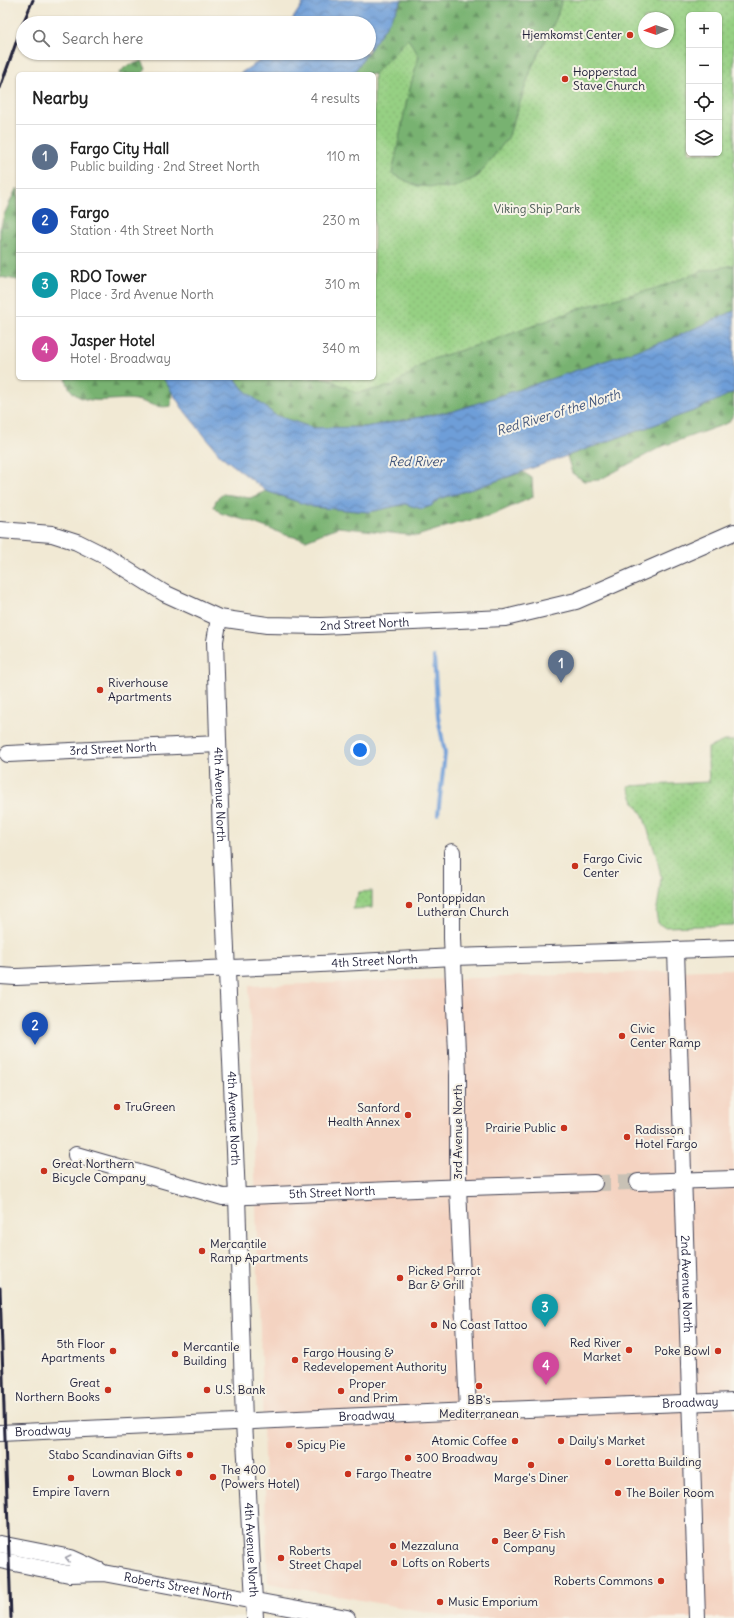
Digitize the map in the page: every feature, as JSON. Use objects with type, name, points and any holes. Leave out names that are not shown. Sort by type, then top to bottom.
[{"type":"street","name":"2nd Street North","points":[[0,530],[52,534],[77,542],[105,556],[164,593],[220,618],[267,625],[321,626],[505,618],[576,600],[734,532]]},
{"type":"street","name":"4th Avenue North","points":[[220,618],[215,641],[218,744],[226,968],[237,1196],[244,1422],[255,1618]]},
{"type":"street","name":"3rd Street North","points":[[8,754],[218,744]]},
{"type":"street","name":"3rd Avenue North","points":[[452,852],[458,1075],[458,1187],[468,1411]]},
{"type":"street","name":"4th Street North","points":[[0,976],[16,977],[454,957],[734,948]]},
{"type":"street","name":"2nd Avenue North","points":[[676,950],[697,1618]]},
{"type":"street","name":"4th Street North","points":[[0,983],[16,977]]},
{"type":"street","name":"5th Street North","points":[[76,1155],[223,1197],[458,1187],[594,1184]]},
{"type":"street","points":[[638,1182],[734,1179]]},
{"type":"street","name":"Broadway","points":[[0,1433],[468,1411],[734,1401]]},
{"type":"street","name":"Roberts Street North","points":[[0,1544],[71,1558],[103,1572],[347,1618]]},
{"type":"street","name":"Roberts Street North","points":[[0,1560],[69,1574],[103,1572]]},
{"type":"shaded area","points":[[734,969],[734,1618],[459,1618],[268,1583],[249,986]]},
{"type":"green space","name":"Viking Ship Park","points":[[402,0],[734,0],[734,311],[454,411],[248,380],[376,380],[376,72],[354,72],[362,60],[376,60],[376,41]]},
{"type":"green space","points":[[402,0],[562,0],[556,19],[532,67],[508,138],[477,177],[452,188],[417,186],[392,174],[407,99],[419,56],[408,39],[376,72],[354,72],[362,60],[376,60],[376,41]]},
{"type":"green space","points":[[142,61],[146,69],[144,72],[121,72],[125,67]]},
{"type":"green space","points":[[16,189],[16,280],[0,277],[0,230],[4,215]]},
{"type":"green space","points":[[734,265],[734,311],[671,339],[454,411],[365,427],[313,428],[275,415],[243,389],[236,380],[331,380],[356,393],[393,386],[426,361],[494,340],[587,306],[657,288],[702,271]]},
{"type":"green space","points":[[67,380],[164,380],[172,391],[171,406],[157,406],[127,399],[85,399],[76,395],[70,389]]},
{"type":"green space","points":[[733,392],[734,414],[728,423],[663,446],[599,480],[584,481],[572,473],[567,456],[696,410]]},
{"type":"green space","points":[[523,472],[532,478],[533,497],[488,517],[458,523],[417,536],[338,527],[306,540],[286,535],[251,522],[220,513],[214,507],[216,500],[223,494],[250,498],[266,491],[313,507],[369,512],[405,504],[423,509],[431,506],[439,499]]},
{"type":"green space","points":[[724,741],[734,741],[734,925],[664,927],[658,923],[656,913],[661,877],[657,858],[643,815],[634,802],[628,786],[709,782],[708,748]]},
{"type":"green space","points":[[372,891],[372,908],[352,909],[359,892]]},
{"type":"water","points":[[305,0],[402,0],[376,41],[376,16],[295,16]]},
{"type":"water","points":[[260,60],[362,60],[354,72],[242,72]]},
{"type":"water","name":"Red River","points":[[734,311],[734,392],[696,410],[479,487],[439,499],[431,506],[422,509],[405,504],[369,512],[313,507],[266,491],[220,455],[183,409],[164,380],[236,380],[243,389],[275,415],[313,428],[365,427],[454,411],[671,339]]},
{"type":"waterway","points":[[434,657],[438,717],[445,753],[438,814]]},
{"type":"tunnel","points":[[594,1183],[638,1182]]},
{"type":"railway","points":[[26,16],[33,0]]},
{"type":"railway","points":[[0,88],[16,43]]},
{"type":"railway","points":[[0,1288],[11,1618]]},
{"type":"place","name":"Hjemkomst Center","points":[[630,35]]},
{"type":"place","name":"Hopperstad Stave Church","points":[[565,79]]},
{"type":"place","name":"Fargo City Hall","points":[[561,683]]},
{"type":"place","name":"Riverhouse Apartments","points":[[100,690]]},
{"type":"place","name":"Fargo Civic Center","points":[[575,866]]},
{"type":"place","name":"Pontoppidan Lutheran Church","points":[[409,905]]},
{"type":"place","name":"Civic Center Ramp","points":[[622,1036]]},
{"type":"place","name":"Fargo","points":[[35,1045]]},
{"type":"place","name":"TruGreen","points":[[117,1107]]},
{"type":"place","name":"Sanford Health Annex","points":[[408,1115]]},
{"type":"place","name":"Prairie Public","points":[[564,1128]]},
{"type":"place","name":"Radisson Hotel Fargo","points":[[627,1137]]},
{"type":"place","name":"Great Northern Bicycle Company","points":[[44,1171]]},
{"type":"place","name":"Mercantile Ramp Apartments","points":[[202,1251]]},
{"type":"place","name":"Picked Parrot Bar & Grill","points":[[400,1278]]},
{"type":"place","name":"No Coast Tattoo","points":[[434,1325]]},
{"type":"place","name":"RDO Tower","points":[[545,1327]]},
{"type":"place","name":"Red River Market","points":[[629,1350]]},
{"type":"place","name":"5th Floor Apartments","points":[[113,1351]]},
{"type":"place","name":"Poke Bowl","points":[[718,1351]]},
{"type":"place","name":"Mercantile Building","points":[[175,1354]]},
{"type":"place","name":"Fargo Housing & Redevelopement Authority","points":[[295,1360]]},
{"type":"place","name":"Jasper Hotel","points":[[546,1385]]},
{"type":"place","name":"BB's Mediterranean","points":[[479,1386]]},
{"type":"place","name":"Great Northern Books","points":[[108,1390]]},
{"type":"place","name":"U.S. Bank","points":[[207,1390]]},
{"type":"place","name":"Proper and Prim","points":[[341,1391]]},
{"type":"place","name":"Atomic Coffee","points":[[515,1441]]},
{"type":"place","name":"Daily's Market","points":[[561,1441]]},
{"type":"place","name":"Spicy Pie","points":[[289,1445]]},
{"type":"place","name":"Stabo Scandinavian Gifts","points":[[190,1455]]},
{"type":"place","name":"300 Broadway","points":[[408,1458]]},
{"type":"place","name":"Loretta Building","points":[[608,1462]]},
{"type":"place","name":"Marge's Diner","points":[[531,1465]]},
{"type":"place","name":"Lowman Block","points":[[179,1473]]},
{"type":"place","name":"Fargo Theatre","points":[[348,1474]]},
{"type":"place","name":"The 400 (Powers Hotel)","points":[[213,1477]]},
{"type":"place","name":"Empire Tavern","points":[[71,1478]]},
{"type":"place","name":"The Boiler Room","points":[[618,1493]]},
{"type":"place","name":"Beer & Fish Company","points":[[495,1541]]},
{"type":"place","name":"Mezzaluna","points":[[393,1546]]},
{"type":"place","name":"Roberts Street Chapel","points":[[281,1558]]},
{"type":"place","name":"Lofts on Roberts","points":[[394,1563]]},
{"type":"place","name":"Roberts Commons","points":[[661,1581]]},
{"type":"place","name":"Music Emporium","points":[[440,1602]]},
{"type":"water label","name":"Red River of the North","points":[[558,412]]}]
